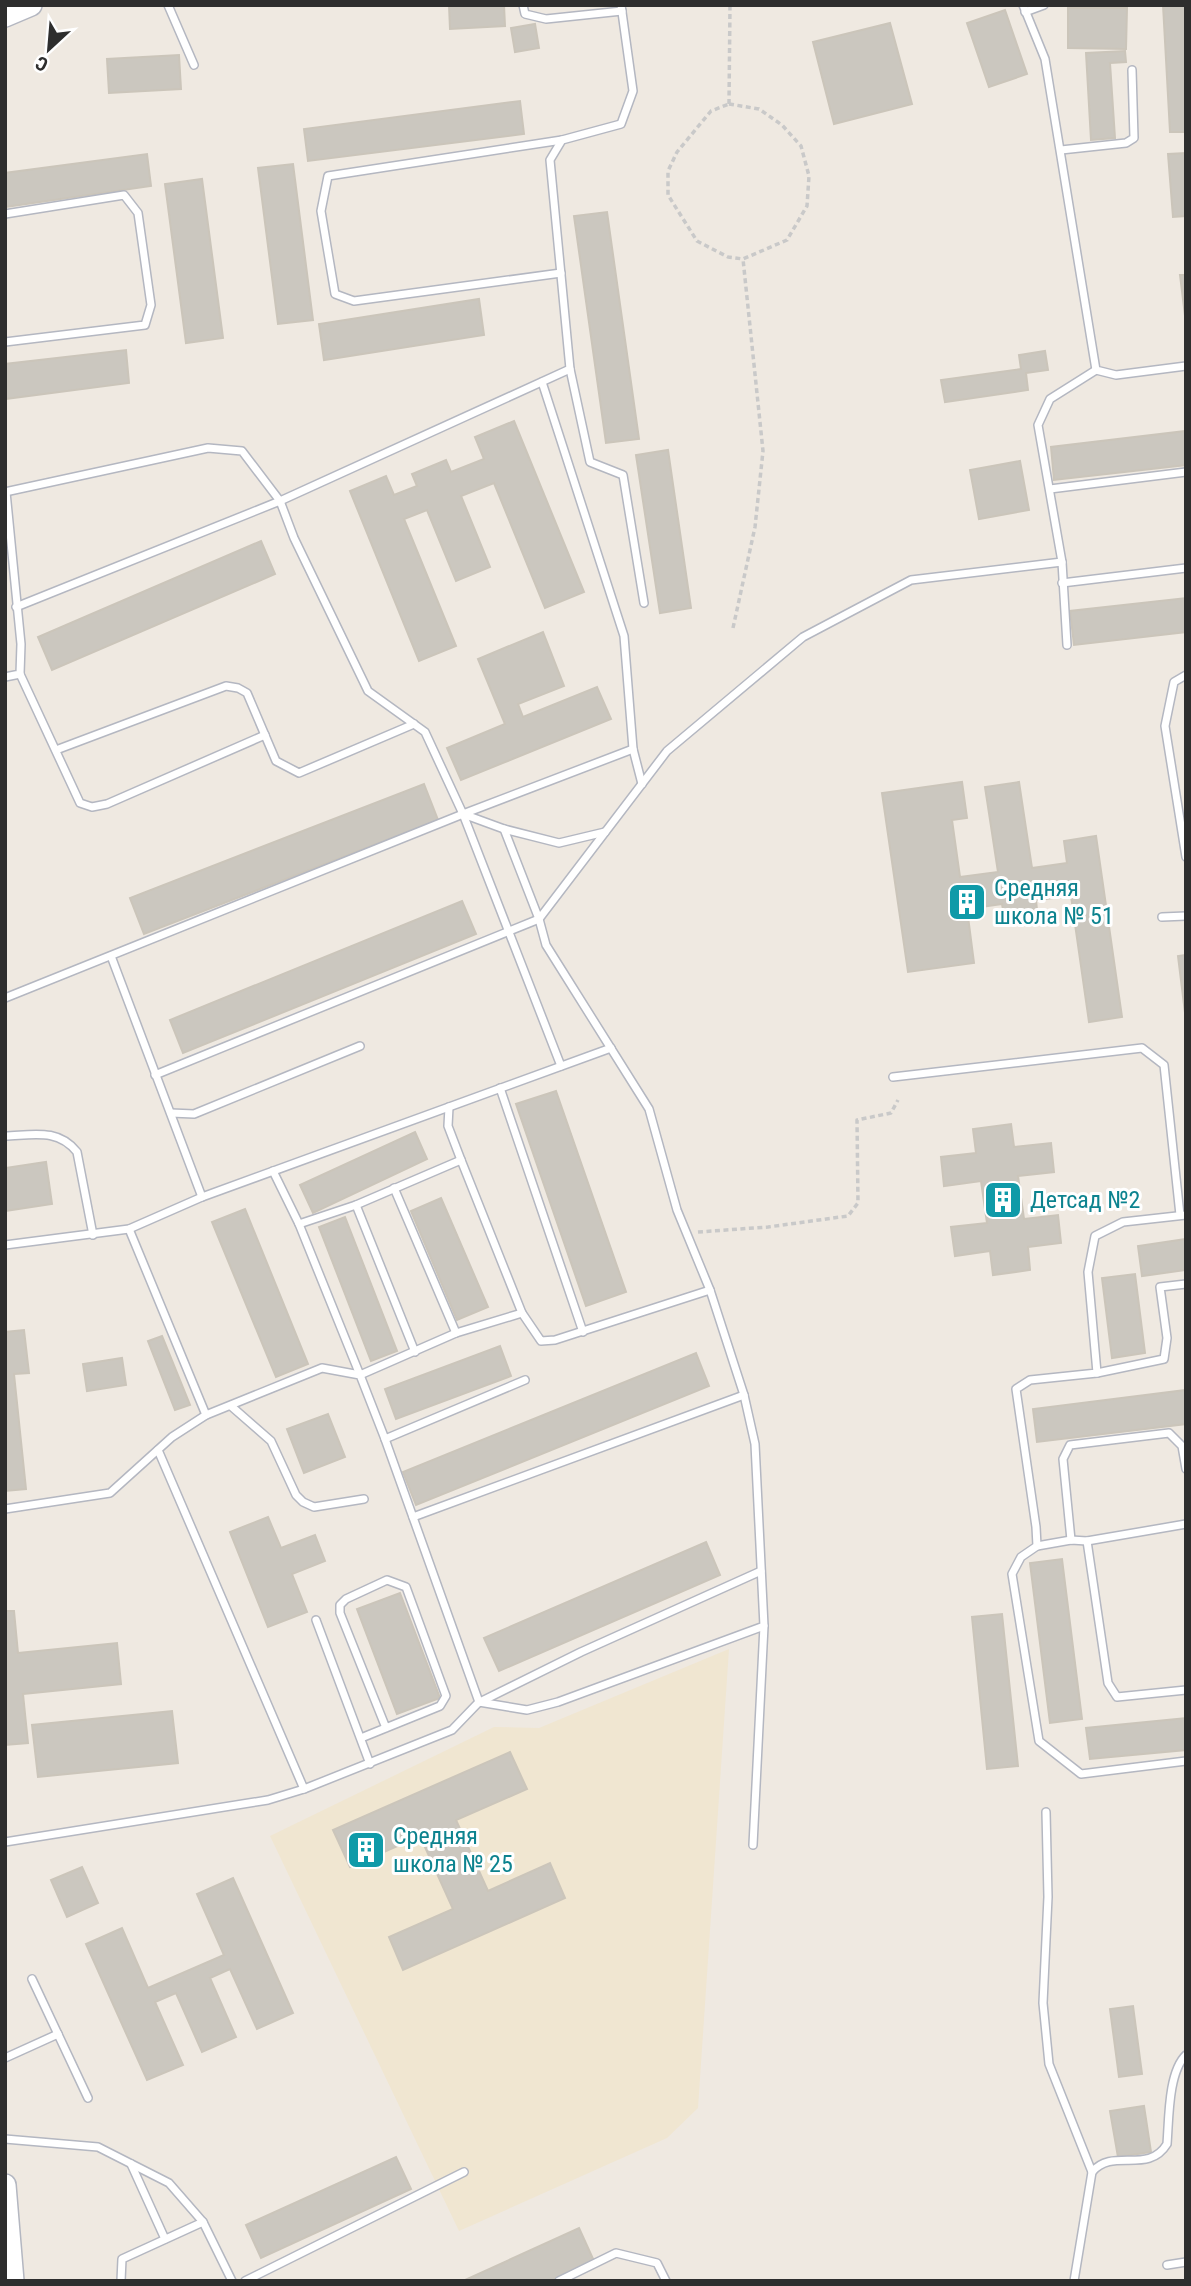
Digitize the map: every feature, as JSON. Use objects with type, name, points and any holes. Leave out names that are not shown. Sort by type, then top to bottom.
[{"type":"main road","points":[[5,16],[31,5]]},
{"type":"main road","points":[[5,2185],[14,2279]]},
{"type":"lane","points":[[168,5],[194,65]]},
{"type":"lane","points":[[523,5],[525,14],[546,19],[622,8],[633,90],[621,124],[562,140],[328,176],[321,211],[335,294],[354,301],[561,273]]},
{"type":"lane","points":[[1044,5],[1024,8],[1045,59],[1096,370]]},
{"type":"lane","points":[[1061,150],[1126,143],[1134,138],[1132,70]]},
{"type":"lane","points":[[562,140],[550,160],[570,369],[590,462],[623,475],[644,603]]},
{"type":"lane","points":[[5,214],[124,195],[138,213],[151,305],[145,325],[5,342]]},
{"type":"lane","points":[[1068,645],[1062,562],[1038,425],[1050,399],[1096,370],[1116,375],[1186,366]]},
{"type":"lane","points":[[16,607],[280,501],[570,369]]},
{"type":"lane","points":[[542,382],[624,636],[633,749],[642,784]]},
{"type":"lane","points":[[265,735],[107,804],[92,807],[80,803],[20,674],[21,644],[5,492],[208,448],[242,451],[280,501],[294,538],[368,691],[425,732],[463,814],[561,1066]]},
{"type":"lane","points":[[1050,489],[1186,472]]},
{"type":"lane","points":[[155,1075],[539,919],[667,751],[803,637],[911,580],[1062,562]]},
{"type":"lane","points":[[1062,583],[1186,568]]},
{"type":"lane","points":[[5,677],[20,674]]},
{"type":"lane","points":[[1186,675],[1174,682],[1165,726],[1186,857]]},
{"type":"lane","points":[[56,750],[226,686],[247,693],[276,761],[299,773],[414,724]]},
{"type":"lane","points":[[5,998],[463,814],[633,749]]},
{"type":"lane","points":[[463,814],[503,829],[559,843],[605,832]]},
{"type":"lane","points":[[503,829],[547,946],[649,1109],[677,1210],[710,1290],[744,1395],[755,1444],[764,1626],[753,1845]]},
{"type":"lane","points":[[1162,917],[1186,916]]},
{"type":"lane","points":[[110,956],[202,1197]]},
{"type":"lane","points":[[171,1113],[194,1114],[360,1046]]},
{"type":"lane","points":[[5,1245],[129,1229],[202,1197],[611,1048]]},
{"type":"lane","points":[[893,1077],[1142,1048],[1164,1065],[1183,1215],[1124,1222],[1095,1236],[1087,1272],[1097,1373]]},
{"type":"lane","points":[[500,1088],[583,1332]]},
{"type":"lane","points":[[449,1107],[448,1126],[461,1160],[522,1313],[541,1341],[583,1332],[710,1290]]},
{"type":"lane","points":[[5,1136],[57,1135],[69,1142],[77,1152],[93,1234]]},
{"type":"lane","points":[[299,1224],[356,1205],[461,1160]]},
{"type":"lane","points":[[273,1171],[299,1224],[385,1439],[479,1702]]},
{"type":"lane","points":[[394,1188],[456,1333]]},
{"type":"lane","points":[[356,1205],[415,1352]]},
{"type":"lane","points":[[129,1229],[206,1415]]},
{"type":"lane","points":[[1037,1546],[1016,1389],[1030,1380],[1097,1373],[1164,1359],[1167,1338],[1160,1287],[1186,1284]]},
{"type":"lane","points":[[5,1509],[110,1493],[172,1437],[206,1415],[322,1368],[360,1375],[456,1333],[522,1313]]},
{"type":"lane","points":[[385,1439],[525,1380]]},
{"type":"lane","points":[[413,1517],[744,1395]]},
{"type":"lane","points":[[231,1405],[271,1441],[296,1495],[303,1502],[314,1507],[364,1499]]},
{"type":"lane","points":[[1071,1540],[1063,1459],[1070,1445],[1169,1433],[1182,1446],[1186,1469]]},
{"type":"lane","points":[[158,1450],[304,1789]]},
{"type":"lane","points":[[1186,1524],[1087,1541],[1071,1540],[1037,1546],[1021,1557],[1012,1574],[1039,1741],[1081,1774],[1186,1761]]},
{"type":"lane","points":[[1087,1541],[1108,1683],[1117,1697],[1186,1690]]},
{"type":"lane","points":[[5,1842],[268,1800],[304,1789],[452,1730],[479,1702],[581,1652],[761,1571]]},
{"type":"lane","points":[[361,1738],[386,1728],[440,1706],[446,1696],[406,1587],[387,1580],[340,1605],[340,1613],[386,1728]]},
{"type":"lane","points":[[316,1620],[370,1763]]},
{"type":"lane","points":[[479,1702],[527,1710],[558,1702],[764,1626]]},
{"type":"lane","points":[[1046,1812],[1048,1897],[1043,2003],[1049,2064],[1092,2172]]},
{"type":"lane","points":[[32,1979],[88,2098]]},
{"type":"lane","points":[[5,2058],[58,2034]]},
{"type":"lane","points":[[1074,2281],[1092,2172],[1098,2164],[1153,2159],[1162,2152],[1167,2144],[1173,2083],[1181,2060],[1186,2054]]},
{"type":"lane","points":[[5,2138],[98,2147],[169,2183],[203,2222],[232,2281]]},
{"type":"lane","points":[[131,2164],[165,2239]]},
{"type":"lane","points":[[245,2281],[464,2172]]},
{"type":"lane","points":[[121,2281],[122,2259],[203,2222]]},
{"type":"lane","points":[[559,2281],[616,2253],[657,2263],[666,2281]]},
{"type":"lane","points":[[1167,2265],[1186,2262]]},
{"type":"path","points":[[729,104],[730,5]]},
{"type":"path","points":[[729,104],[760,110],[782,125],[802,146],[809,176],[807,206],[787,240],[743,259],[728,257],[698,241],[668,195],[668,171],[677,152],[711,111],[729,104]]},
{"type":"path","points":[[733,628],[755,527],[763,451],[743,259]]},
{"type":"path","points":[[698,1232],[768,1227],[848,1216],[858,1203],[858,1120],[891,1113],[898,1100]]},
{"type":"shaded area","points":[[729,1649],[698,2108],[667,2138],[459,2231],[270,1836],[494,1727],[539,1728]]},
{"type":"building","points":[[449,5],[504,5],[505,26],[450,29]]},
{"type":"building","points":[[1163,5],[1186,5],[1186,132],[1170,132]]},
{"type":"building","points":[[1068,8],[1127,8],[1126,49],[1068,48]]},
{"type":"building","points":[[1005,10],[1027,74],[989,87],[967,23]]},
{"type":"building","points":[[890,23],[912,104],[834,124],[813,42]]},
{"type":"building","points":[[535,24],[539,48],[515,52],[511,28]]},
{"type":"building","points":[[1125,51],[1126,62],[1110,63],[1115,138],[1091,140],[1086,53]]},
{"type":"building","points":[[179,55],[181,89],[109,93],[107,59]]},
{"type":"building","points":[[520,101],[524,134],[308,161],[304,129]]},
{"type":"building","points":[[1186,153],[1186,216],[1173,217],[1168,154]]},
{"type":"building","points":[[147,154],[151,186],[5,207],[5,173]]},
{"type":"building","points":[[293,164],[313,320],[278,324],[258,168]]},
{"type":"building","points":[[202,179],[223,338],[186,343],[165,184]]},
{"type":"building","points":[[607,212],[639,439],[606,443],[574,216]]},
{"type":"building","points":[[1180,275],[1186,275],[1186,324]]},
{"type":"building","points":[[479,299],[484,335],[324,360],[319,324]]},
{"type":"building","points":[[126,350],[129,383],[5,399],[5,364]]},
{"type":"building","points":[[1045,351],[1048,370],[1026,373],[1028,390],[945,402],[941,380],[1021,369],[1019,355]]},
{"type":"building","points":[[514,421],[584,592],[545,608],[494,483],[461,496],[490,567],[456,581],[427,510],[404,519],[456,646],[419,661],[350,491],[386,476],[394,495],[417,486],[412,474],[446,460],[451,472],[484,459],[475,437]]},
{"type":"building","points":[[1186,431],[1186,465],[1054,480],[1051,447]]},
{"type":"building","points":[[668,450],[691,608],[660,613],[636,455]]},
{"type":"building","points":[[1020,461],[1029,510],[979,519],[970,470]]},
{"type":"building","points":[[261,541],[275,574],[52,670],[38,637]]},
{"type":"building","points":[[1186,598],[1186,632],[1074,645],[1070,611]]},
{"type":"building","points":[[543,632],[564,686],[518,704],[523,717],[597,687],[611,719],[461,780],[447,748],[505,724],[478,659]]},
{"type":"building","name":"Средняя школа № 51","points":[[962,782],[967,818],[952,820],[960,877],[998,872],[985,787],[1019,782],[1032,868],[1067,863],[1064,841],[1096,836],[1122,1017],[1089,1022],[1071,896],[1036,900],[1037,910],[1004,915],[1002,904],[967,909],[974,963],[908,972],[882,793]]},
{"type":"building","points":[[424,784],[438,820],[144,934],[130,898]]},
{"type":"building","points":[[462,901],[476,934],[183,1053],[170,1020]]},
{"type":"building","points":[[1186,955],[1186,1021],[1178,956]]},
{"type":"building","points":[[556,1091],[626,1292],[586,1306],[516,1104]]},
{"type":"building","name":"Детсад №2","points":[[1011,1124],[1014,1147],[1051,1143],[1054,1172],[1018,1176],[1024,1219],[1058,1215],[1061,1243],[1028,1247],[1030,1270],[993,1275],[990,1251],[955,1256],[951,1227],[987,1223],[981,1181],[944,1186],[941,1157],[976,1153],[973,1129]]},
{"type":"building","points":[[415,1132],[427,1159],[313,1213],[300,1185]]},
{"type":"building","points":[[46,1162],[52,1204],[5,1211],[5,1168]]},
{"type":"building","points":[[441,1198],[488,1307],[457,1320],[411,1211]]},
{"type":"building","points":[[245,1209],[308,1364],[276,1377],[212,1222]]},
{"type":"building","points":[[345,1217],[397,1351],[371,1361],[319,1227]]},
{"type":"building","points":[[1186,1239],[1186,1270],[1142,1276],[1138,1246]]},
{"type":"building","points":[[1135,1274],[1145,1353],[1112,1358],[1102,1278]]},
{"type":"building","points":[[24,1330],[29,1373],[14,1374],[26,1489],[5,1491],[5,1332]]},
{"type":"building","points":[[162,1336],[190,1405],[175,1410],[148,1341]]},
{"type":"building","points":[[500,1346],[511,1376],[396,1419],[385,1389]]},
{"type":"building","points":[[696,1353],[709,1386],[416,1505],[403,1472]]},
{"type":"building","points":[[122,1358],[126,1385],[87,1391],[83,1364]]},
{"type":"building","points":[[1186,1390],[1186,1424],[1037,1442],[1033,1409]]},
{"type":"building","points":[[328,1414],[345,1457],[304,1473],[287,1429]]},
{"type":"building","points":[[268,1517],[281,1548],[315,1535],[325,1561],[292,1574],[307,1612],[268,1627],[230,1532]]},
{"type":"building","points":[[706,1542],[720,1575],[499,1671],[484,1638]]},
{"type":"building","points":[[1062,1559],[1082,1719],[1050,1723],[1030,1563]]},
{"type":"building","points":[[400,1593],[440,1698],[397,1714],[357,1609]]},
{"type":"building","points":[[5,1611],[14,1611],[18,1653],[117,1643],[121,1684],[23,1694],[28,1743],[5,1745]]},
{"type":"building","points":[[1002,1614],[1018,1766],[987,1769],[972,1617]]},
{"type":"building","points":[[172,1711],[178,1763],[38,1777],[32,1725]]},
{"type":"building","points":[[1186,1718],[1186,1750],[1090,1759],[1086,1728]]},
{"type":"building","name":"Средняя школа № 25","points":[[510,1752],[527,1789],[456,1820],[488,1891],[550,1863],[565,1898],[403,1970],[389,1937],[453,1909],[420,1836],[350,1867],[333,1830]]},
{"type":"building","points":[[82,1867],[98,1903],[67,1917],[51,1880]]},
{"type":"building","points":[[233,1878],[293,2013],[257,2029],[230,1969],[210,1978],[236,2037],[202,2052],[176,1993],[155,2002],[183,2065],[147,2080],[86,1944],[122,1928],[148,1988],[224,1955],[197,1894]]},
{"type":"building","points":[[1133,2006],[1142,2074],[1119,2077],[1110,2009]]},
{"type":"building","points":[[1144,2106],[1151,2152],[1118,2157],[1110,2111]]},
{"type":"building","points":[[396,2157],[411,2189],[261,2258],[246,2225]]},
{"type":"building","points":[[579,2228],[594,2261],[551,2281],[463,2281]]},
{"type":"place","name":"Средняя школа № 51","points":[[967,902]]},
{"type":"place","name":"Детсад №2","points":[[1003,1200]]},
{"type":"place","name":"Средняя школа № 25","points":[[366,1850]]}]
